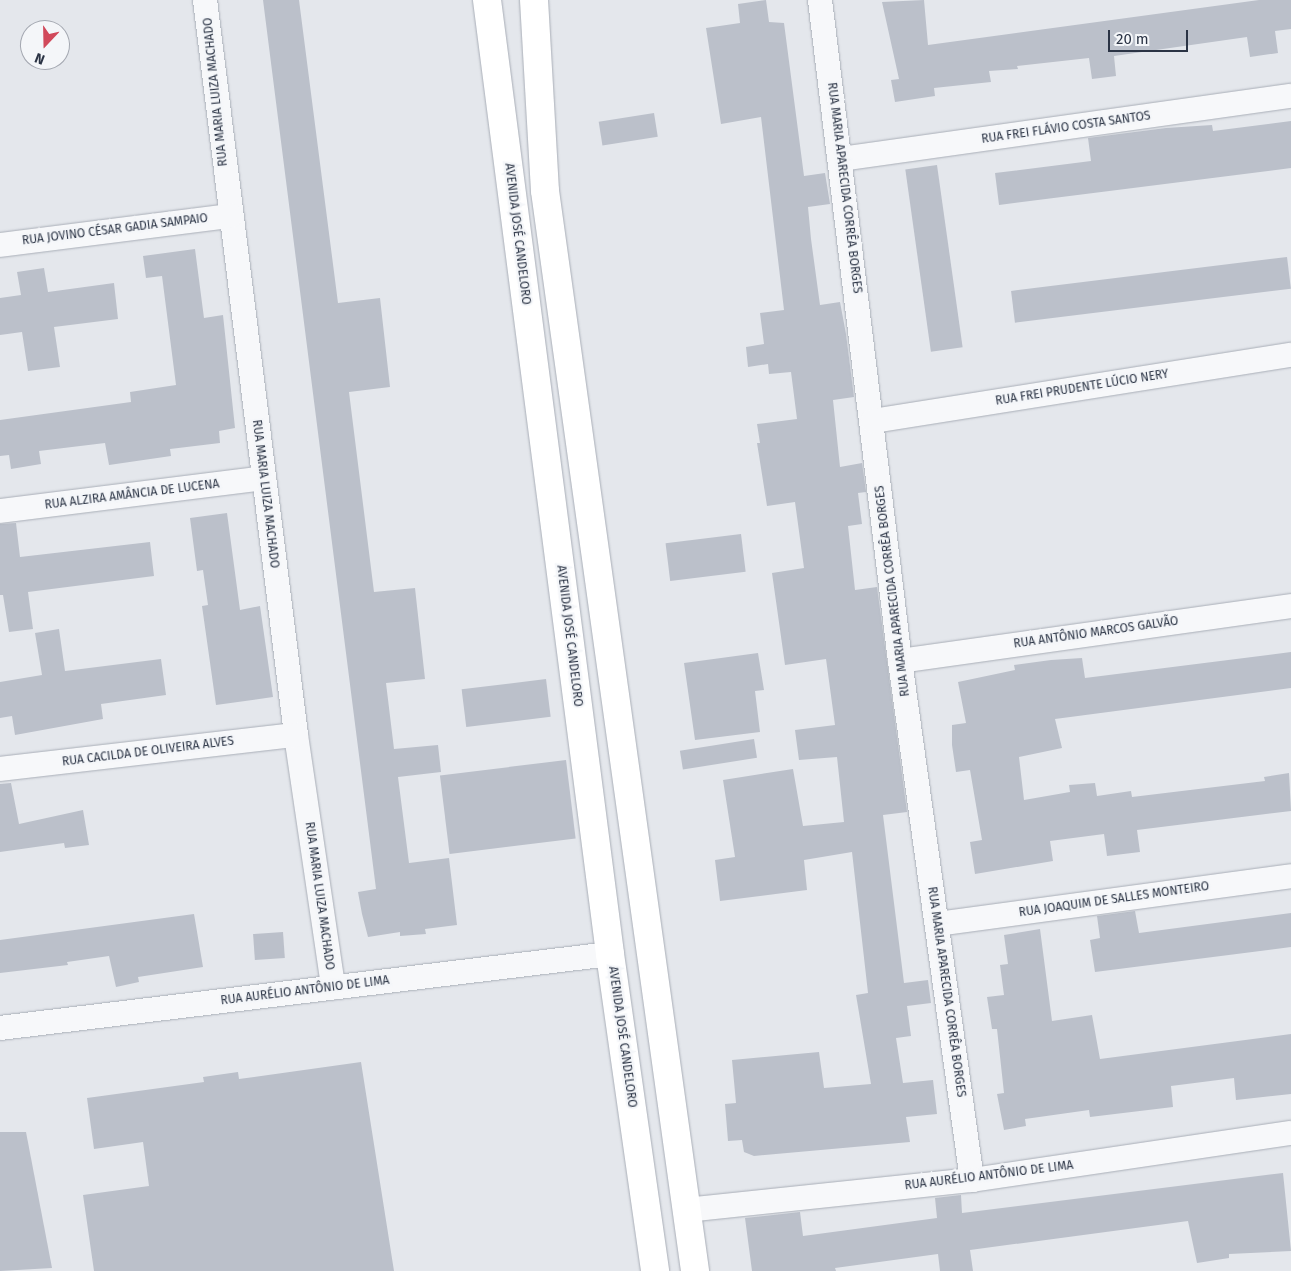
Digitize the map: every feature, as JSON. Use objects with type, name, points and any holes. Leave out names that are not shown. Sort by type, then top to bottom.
[{"type":"street","name":"RUA MARIA LUIZA MACHADO","points":[[205,0],[230,216],[296,736],[333,987]]},
{"type":"street","name":"AVENIDA JOSÉ CANDELORO","points":[[487,0],[610,954],[655,1271]]},
{"type":"street","points":[[534,0],[545,191],[694,1271]]},
{"type":"street","name":"RUA MARIA APARECIDA CORRÊA BORGES","points":[[820,0],[873,421],[900,661],[972,1180]]},
{"type":"street","name":"RUA FREI FLÁVIO COSTA SANTOS","points":[[841,159],[1291,96]]},
{"type":"street","name":"RUA JOVINO CÉSAR GADIA SAMPAIO","points":[[0,245],[230,216]]},
{"type":"street","name":"RUA FREI PRUDENTE LÚCIO NERY","points":[[873,421],[1291,355]]},
{"type":"street","name":"RUA ALZIRA AMÂNCIA DE LUCENA","points":[[0,511],[264,478]]},
{"type":"street","name":"RUA ANTÔNIO MARCOS GALVÃO","points":[[900,661],[1291,606]]},
{"type":"street","name":"RUA CACILDA DE OLIVEIRA ALVES","points":[[0,769],[296,736]]},
{"type":"street","points":[[586,770],[598,763],[625,766]]},
{"type":"street","name":"RUA JOAQUIM DE SALLES MONTEIRO","points":[[937,924],[1291,876]]},
{"type":"street","name":"RUA AURÉLIO ANTÔNIO DE LIMA","points":[[0,1028],[610,954]]},
{"type":"street","name":"RUA AURÉLIO ANTÔNIO DE LIMA","points":[[686,1210],[972,1180],[1291,1133]]},
{"type":"building","points":[[263,0],[299,0],[338,303],[380,298],[390,387],[349,392],[374,592],[415,588],[425,679],[386,683],[394,749],[438,745],[441,772],[398,777],[409,863],[449,858],[457,925],[425,929],[426,934],[400,936],[400,932],[368,937],[358,892],[376,889]]},
{"type":"building","points":[[766,0],[769,22],[784,23],[804,176],[825,173],[830,204],[808,207],[811,239],[820,305],[840,302],[846,334],[854,397],[833,400],[840,467],[862,463],[866,492],[858,493],[862,524],[848,526],[855,590],[877,587],[907,812],[883,815],[904,983],[928,980],[931,1003],[907,1006],[911,1036],[896,1038],[903,1083],[933,1080],[937,1114],[906,1117],[910,1142],[754,1156],[744,1152],[742,1140],[728,1141],[725,1104],[736,1103],[732,1060],[819,1052],[824,1088],[871,1084],[856,995],[868,993],[852,852],[804,860],[807,890],[720,901],[715,860],[735,857],[723,780],[793,769],[803,826],[844,822],[837,757],[799,760],[795,730],[835,725],[826,659],[785,665],[772,573],[804,568],[795,502],[767,506],[757,443],[760,443],[757,424],[797,419],[791,372],[769,374],[768,364],[748,367],[746,347],[764,344],[760,313],[784,310],[761,117],[721,124],[706,28],[740,23],[738,4]]},
{"type":"building","points":[[924,0],[928,45],[1259,0],[1291,0],[1291,29],[1275,31],[1278,53],[1250,57],[1247,37],[1114,56],[1116,76],[1092,79],[1089,58],[1017,66],[1018,69],[989,71],[991,82],[934,88],[935,96],[895,102],[891,80],[899,79],[882,2]]},
{"type":"building","points":[[654,113],[658,137],[602,145],[599,122]]},
{"type":"building","points":[[1291,121],[1291,168],[999,205],[995,173],[1091,161],[1088,138],[1166,128],[1212,125],[1213,131]]},
{"type":"building","points":[[937,165],[963,347],[931,352],[905,169]]},
{"type":"building","points":[[195,249],[204,318],[223,315],[235,428],[219,431],[220,443],[170,449],[171,456],[109,465],[105,443],[39,451],[41,464],[11,469],[9,455],[0,456],[0,420],[131,402],[130,392],[176,385],[162,276],[146,278],[143,256]]},
{"type":"building","points":[[1287,257],[1291,289],[1015,323],[1011,291]]},
{"type":"building","points":[[44,268],[48,292],[114,283],[118,319],[54,327],[60,367],[28,371],[22,332],[0,335],[0,298],[21,295],[17,272]]},
{"type":"building","points":[[227,513],[240,610],[260,606],[273,697],[216,705],[202,606],[208,605],[203,570],[197,571],[190,518]]},
{"type":"building","points":[[16,523],[20,557],[150,542],[154,576],[28,592],[33,629],[9,632],[3,595],[0,595],[0,524]]},
{"type":"building","points":[[741,534],[746,572],[670,581],[666,543]]},
{"type":"building","points":[[59,629],[65,671],[161,659],[166,695],[101,704],[103,719],[15,735],[12,716],[0,718],[0,682],[42,675],[35,633]]},
{"type":"building","points":[[1291,652],[1291,688],[1055,719],[1062,748],[1019,757],[1024,800],[1070,792],[1069,785],[1095,783],[1097,796],[1131,791],[1132,797],[1265,781],[1264,777],[1289,773],[1291,811],[1137,830],[1140,852],[1107,856],[1104,834],[1050,841],[1053,861],[975,874],[970,842],[982,840],[970,770],[956,772],[952,745],[952,725],[966,723],[958,682],[1015,670],[1014,665],[1051,660],[1082,658],[1085,678]]},
{"type":"building","points":[[758,653],[764,690],[755,691],[760,732],[695,740],[684,663]]},
{"type":"building","points":[[546,679],[551,717],[466,727],[462,689]]},
{"type":"building","points":[[754,739],[757,758],[683,769],[680,751]]},
{"type":"building","points":[[566,760],[576,838],[450,854],[440,775]]},
{"type":"building","points":[[11,783],[19,824],[83,810],[89,845],[65,848],[64,843],[0,852],[0,784]]},
{"type":"building","points":[[1135,911],[1139,933],[1291,913],[1291,947],[1095,972],[1090,940],[1100,938],[1097,916]]},
{"type":"building","points":[[194,914],[203,967],[138,977],[139,982],[116,987],[109,956],[67,962],[68,965],[0,973],[0,940]]},
{"type":"building","points":[[1040,929],[1052,1021],[1092,1015],[1100,1059],[1291,1034],[1291,1094],[1236,1100],[1234,1078],[1171,1086],[1173,1107],[1090,1117],[1089,1110],[1025,1119],[1026,1126],[1004,1130],[997,1094],[1004,1093],[997,1029],[992,1029],[987,997],[1004,995],[1000,965],[1008,964],[1004,935]]},
{"type":"building","points":[[283,932],[285,958],[255,960],[253,934]]},
{"type":"building","points":[[361,1062],[394,1271],[94,1271],[83,1195],[149,1186],[143,1142],[94,1149],[87,1098],[204,1082],[203,1077],[238,1072],[239,1079]]},
{"type":"building","points":[[0,1132],[26,1132],[52,1268],[0,1271]]},
{"type":"building","points":[[1283,1173],[1291,1251],[1229,1254],[1229,1258],[1197,1263],[1188,1221],[970,1250],[973,1271],[940,1271],[938,1254],[835,1268],[836,1271],[752,1271],[745,1218],[800,1212],[803,1236],[937,1218],[935,1198],[961,1195],[962,1213]]}]
